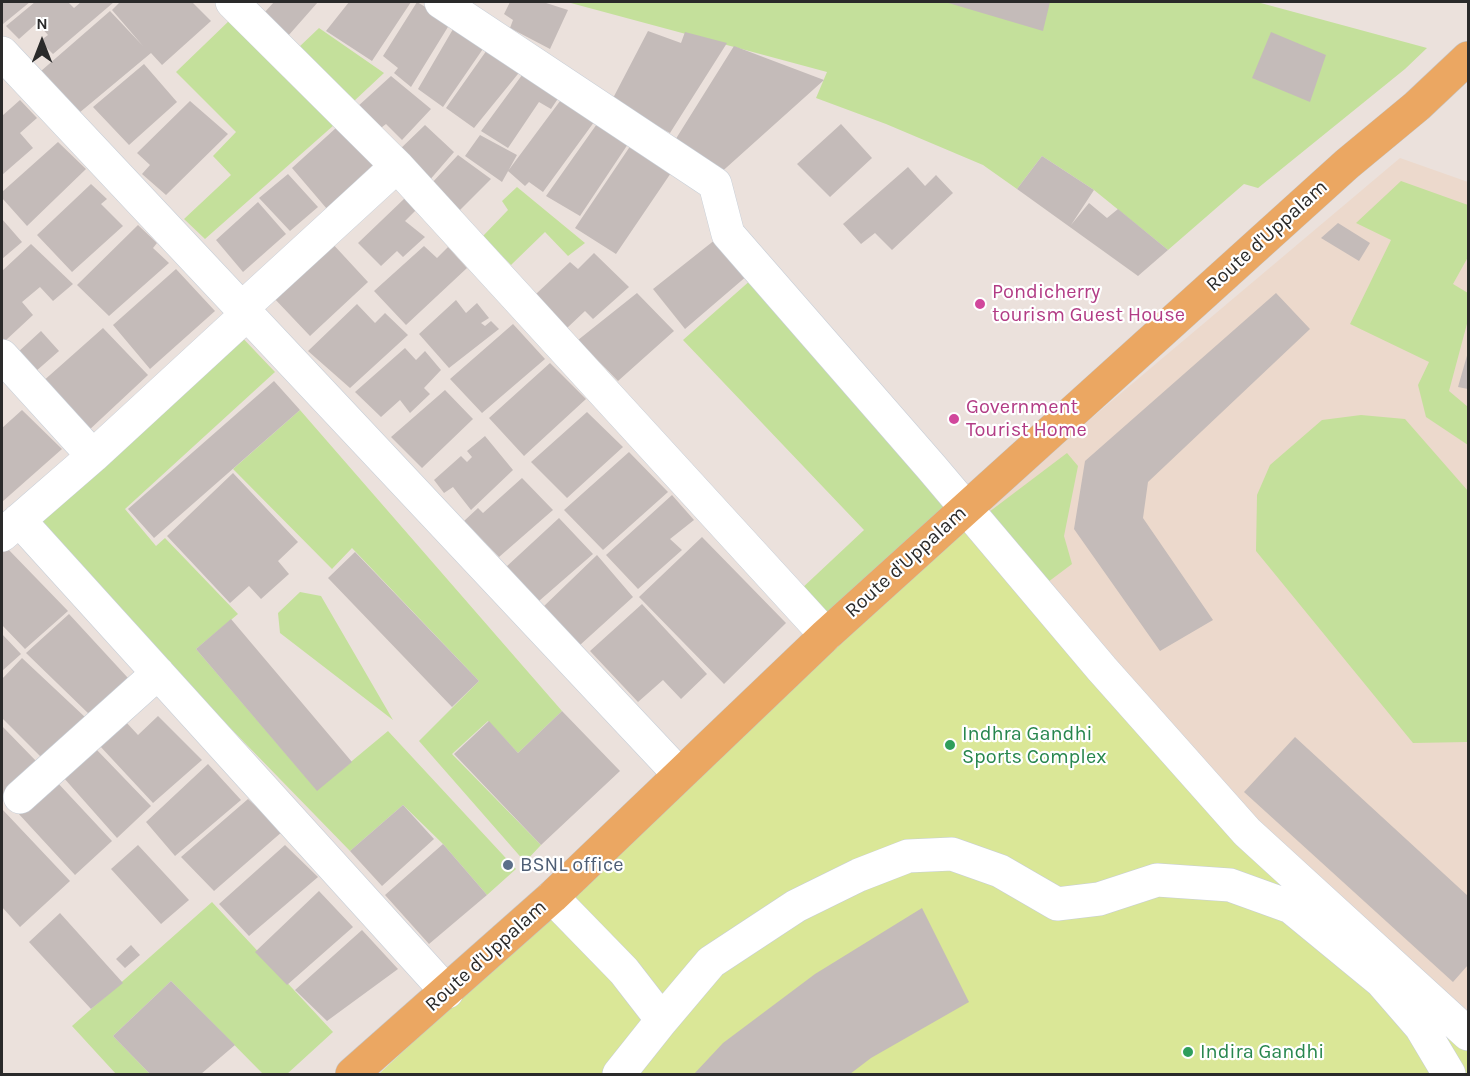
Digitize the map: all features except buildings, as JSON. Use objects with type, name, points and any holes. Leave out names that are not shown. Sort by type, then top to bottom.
[{"type":"main road","name":"Route d'Uppalam","points":[[352,1074],[552,897],[826,635],[1347,164],[1417,106],[1468,58]]},
{"type":"street","points":[[232,2],[397,166],[826,635]]},
{"type":"street","points":[[441,2],[715,184],[728,234],[966,508],[1102,669],[1247,832],[1468,1034]]},
{"type":"street","points":[[2,53],[679,774]]},
{"type":"street","points":[[397,166],[93,456],[10,527],[158,673],[447,992]]},
{"type":"street","points":[[2,356],[93,456]]},
{"type":"street","points":[[20,798],[158,673]]},
{"type":"street","points":[[619,1074],[711,962],[796,906],[859,875],[908,856],[952,854],[1000,871],[1057,904],[1099,899],[1157,880],[1230,885],[1292,907],[1382,981],[1421,1027],[1449,1074]]},
{"type":"street","points":[[552,897],[624,971],[662,1020]]},
{"type":"shaded area","points":[[1400,158],[1468,182],[1468,1034],[1102,669],[980,512]]},
{"type":"green space","points":[[567,2],[1257,2],[1427,48],[1405,69],[1258,188],[1244,184],[1168,250],[1094,190],[1042,156],[1017,189],[983,165],[886,124],[816,98],[827,72]]},
{"type":"green space","points":[[232,18],[334,125],[205,239],[184,219],[231,175],[213,156],[236,132],[176,72]]},
{"type":"green space","points":[[319,28],[384,73],[353,102],[298,48]]},
{"type":"green space","points":[[1401,181],[1468,205],[1468,257],[1453,284],[1468,293],[1468,320],[1449,391],[1468,407],[1468,445],[1426,417],[1418,385],[1429,362],[1350,324],[1391,240],[1356,223]]},
{"type":"green space","points":[[517,187],[585,243],[568,256],[545,232],[511,265],[483,236],[508,210],[502,201]]},
{"type":"green space","points":[[752,279],[951,508],[829,619],[800,590],[864,530],[683,340]]},
{"type":"green space","points":[[236,331],[275,372],[125,509],[156,546],[165,538],[238,614],[196,649],[317,790],[388,731],[516,869],[487,895],[443,844],[403,805],[350,851],[28,520]]},
{"type":"green space","points":[[300,410],[562,711],[518,753],[488,721],[452,754],[541,845],[525,862],[419,741],[479,681],[352,548],[332,569],[233,469]]},
{"type":"green space","points":[[1361,415],[1405,419],[1468,491],[1468,742],[1413,743],[1256,551],[1257,495],[1270,465],[1322,420]]},
{"type":"green space","points":[[1067,453],[1078,466],[1064,536],[1072,564],[1044,585],[989,512]]},
{"type":"green space","name":"Indhra Gandhi Sports Complex","points":[[967,522],[1102,669],[1468,1034],[1468,1074],[379,1074]]},
{"type":"green space","points":[[300,592],[321,596],[393,720],[280,633],[278,613]]},
{"type":"green space","points":[[212,902],[333,1032],[287,1074],[263,1074],[171,981],[113,1036],[150,1074],[116,1074],[72,1026]]},
{"type":"place","name":"Pondicherry tourism Guest House","points":[[980,304]]},
{"type":"place","name":"Government Tourist Home","points":[[954,419]]},
{"type":"place","name":"Indhra Gandhi Sports Complex","points":[[950,745]]},
{"type":"place","name":"BSNL office","points":[[508,865]]},
{"type":"place","name":"Indira Gandhi","points":[[1188,1052]]}]
